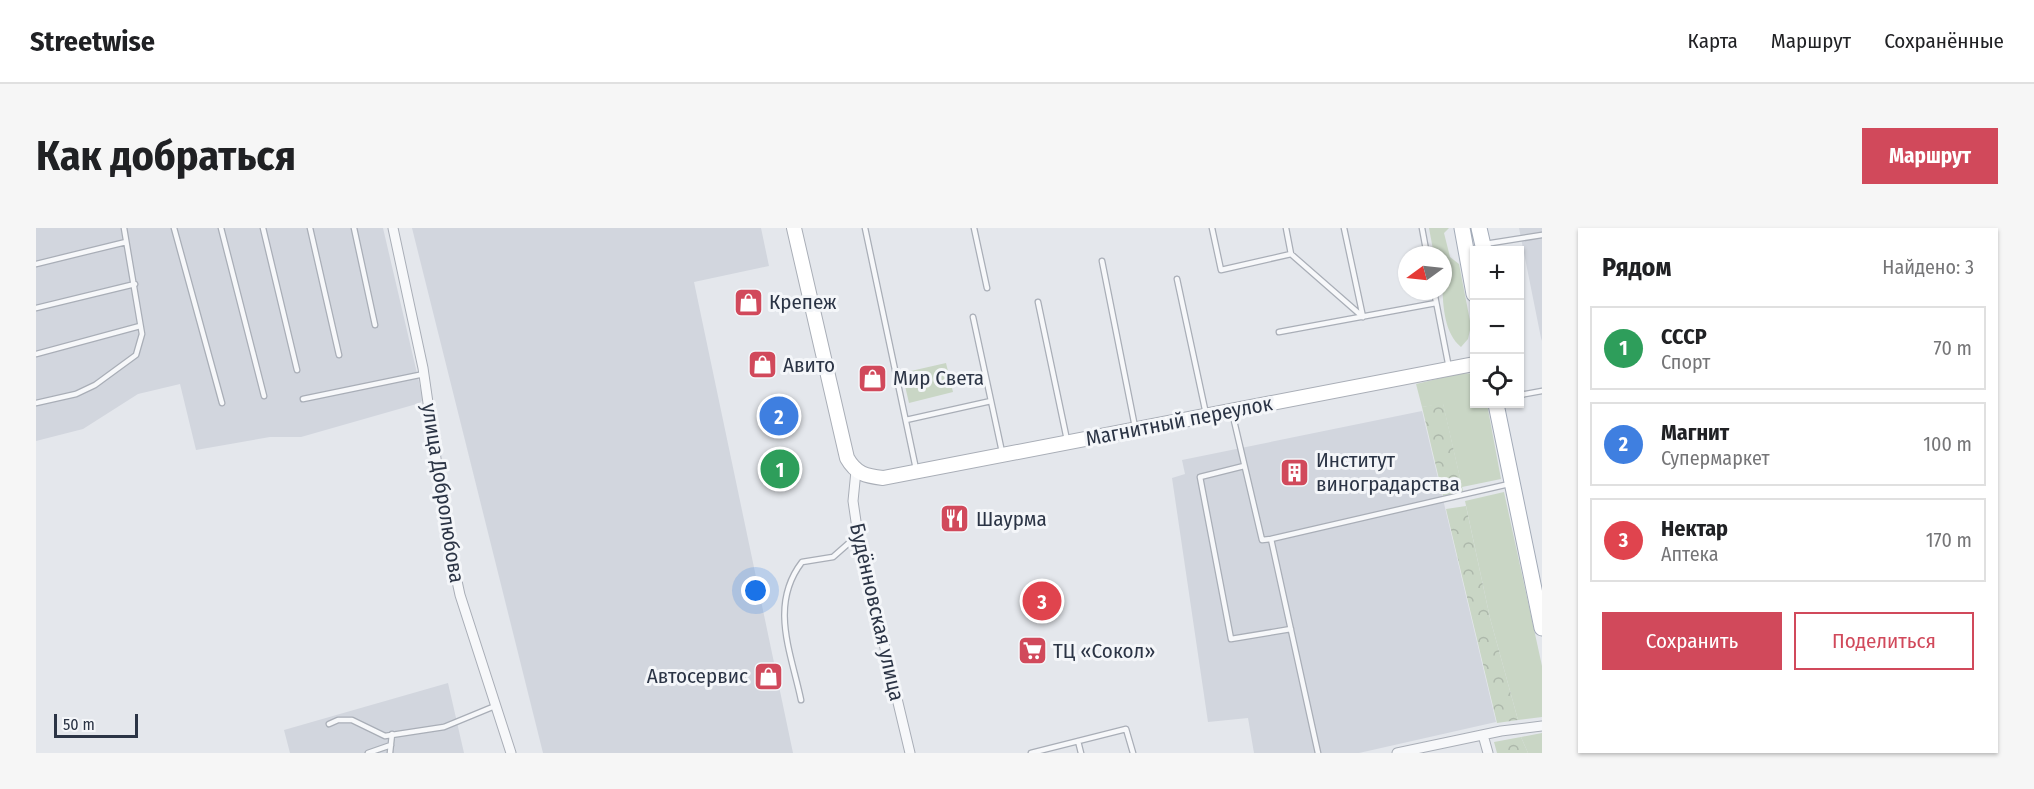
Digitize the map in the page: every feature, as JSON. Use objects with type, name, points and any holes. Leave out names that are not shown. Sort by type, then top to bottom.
[{"type":"main road","points":[[794,228],[847,458],[856,471]]},
{"type":"main road","points":[[1462,228],[1470,272]]},
{"type":"main road","points":[[1479,228],[1483,246]]},
{"type":"main road","name":"Магнитный переулок","points":[[856,471],[866,476],[883,478],[1470,365]]},
{"type":"main road","points":[[1497,408],[1542,628]]},
{"type":"main road","points":[[1507,408],[1542,585]]},
{"type":"street","name":"улица Добролюбова","points":[[393,228],[424,374],[449,545],[460,595],[511,753]]},
{"type":"street","name":"Будённовская улица","points":[[856,471],[853,501],[858,535],[910,753]]},
{"type":"street","points":[[1397,753],[1483,735],[1542,726]]},
{"type":"street","points":[[1483,735],[1488,753]]},
{"type":"lane","points":[[36,404],[76,394],[95,385],[136,355],[142,334],[124,228]]},
{"type":"lane","points":[[174,228],[222,404]]},
{"type":"lane","points":[[220,228],[264,396]]},
{"type":"lane","points":[[263,228],[297,370]]},
{"type":"lane","points":[[310,228],[339,355]]},
{"type":"lane","points":[[354,228],[375,325]]},
{"type":"lane","points":[[866,228],[916,471]]},
{"type":"lane","points":[[975,228],[987,288]]},
{"type":"lane","points":[[1212,228],[1221,270],[1291,254]]},
{"type":"lane","points":[[1286,228],[1291,254],[1363,317]]},
{"type":"lane","points":[[1344,228],[1363,317]]},
{"type":"lane","points":[[1422,228],[1425,246]]},
{"type":"lane","points":[[1488,246],[1542,235]]},
{"type":"lane","points":[[36,264],[126,242]]},
{"type":"lane","points":[[1102,261],[1136,430]]},
{"type":"lane","points":[[1177,279],[1206,416]]},
{"type":"lane","points":[[36,308],[135,284]]},
{"type":"lane","points":[[1436,300],[1449,369]]},
{"type":"lane","points":[[1038,302],[1068,442]]},
{"type":"lane","points":[[1279,332],[1436,303]]},
{"type":"lane","points":[[973,317],[1002,455]]},
{"type":"lane","points":[[36,354],[140,326]]},
{"type":"lane","points":[[303,399],[424,374]]},
{"type":"lane","points":[[1524,394],[1542,391]]},
{"type":"lane","points":[[906,420],[991,401]]},
{"type":"lane","points":[[1232,411],[1262,540],[1512,484]]},
{"type":"lane","points":[[1244,466],[1200,477],[1232,639],[1291,629]]},
{"type":"lane","points":[[801,700],[783,617],[786,590],[802,562],[833,557],[858,535]]},
{"type":"lane","points":[[1271,538],[1318,753]]},
{"type":"lane","points":[[328,724],[338,720],[352,720],[385,736],[444,727],[495,706]]},
{"type":"lane","points":[[1031,753],[1126,729],[1133,753]]},
{"type":"lane","points":[[390,753],[392,734]]},
{"type":"lane","points":[[1078,741],[1081,753]]},
{"type":"lane","points":[[368,753],[391,746]]},
{"type":"shaded area","points":[[36,228],[383,228],[423,399],[420,403],[301,437],[270,437],[196,450],[180,384],[138,394],[83,429],[36,441]]},
{"type":"shaded area","points":[[412,228],[761,228],[769,266],[694,282],[793,753],[543,753]]},
{"type":"shaded area","points":[[1519,228],[1542,228],[1542,341],[1524,246]]},
{"type":"shaded area","points":[[1422,411],[1496,722],[1359,753],[1254,753],[1248,718],[1208,722],[1172,478],[1185,474],[1182,460]]},
{"type":"shaded area","points":[[448,683],[464,753],[290,753],[284,730]]},
{"type":"green space","points":[[1429,228],[1449,228],[1444,233],[1447,246],[1432,246]]},
{"type":"green space","points":[[1452,259],[1459,264],[1470,321],[1468,339],[1461,347],[1448,328],[1443,300],[1452,300]]},
{"type":"green space","points":[[946,363],[953,392],[909,403],[902,373]]},
{"type":"green space","points":[[1462,373],[1470,374],[1470,408],[1488,408],[1501,479],[1462,487],[1443,404],[1422,407],[1416,384]]},
{"type":"green space","points":[[1443,403],[1463,491],[1443,496],[1422,407]]},
{"type":"green space","points":[[1504,492],[1542,666],[1542,717],[1518,720],[1490,618],[1465,501]]},
{"type":"green space","points":[[1466,506],[1490,618],[1518,720],[1497,723],[1446,509]]},
{"type":"green space","points":[[1542,733],[1542,753],[1528,753],[1521,737]]},
{"type":"green space","points":[[1521,737],[1528,753],[1497,753],[1494,742]]},
{"type":"place","name":"Крепеж","points":[[748,302]]},
{"type":"place","name":"Авито","points":[[762,365]]},
{"type":"place","name":"Мир Света","points":[[872,378]]},
{"type":"place","name":"Магнит","points":[[779,416]]},
{"type":"place","name":"СССР","points":[[780,469]]},
{"type":"place","name":"Институт виноградарства","points":[[1295,472]]},
{"type":"place","name":"Шаурма","points":[[955,519]]},
{"type":"place","name":"Нектар","points":[[1042,601]]},
{"type":"place","name":"ТЦ «Сокол»","points":[[1032,651]]},
{"type":"place","name":"Автосервис","points":[[769,676]]}]
